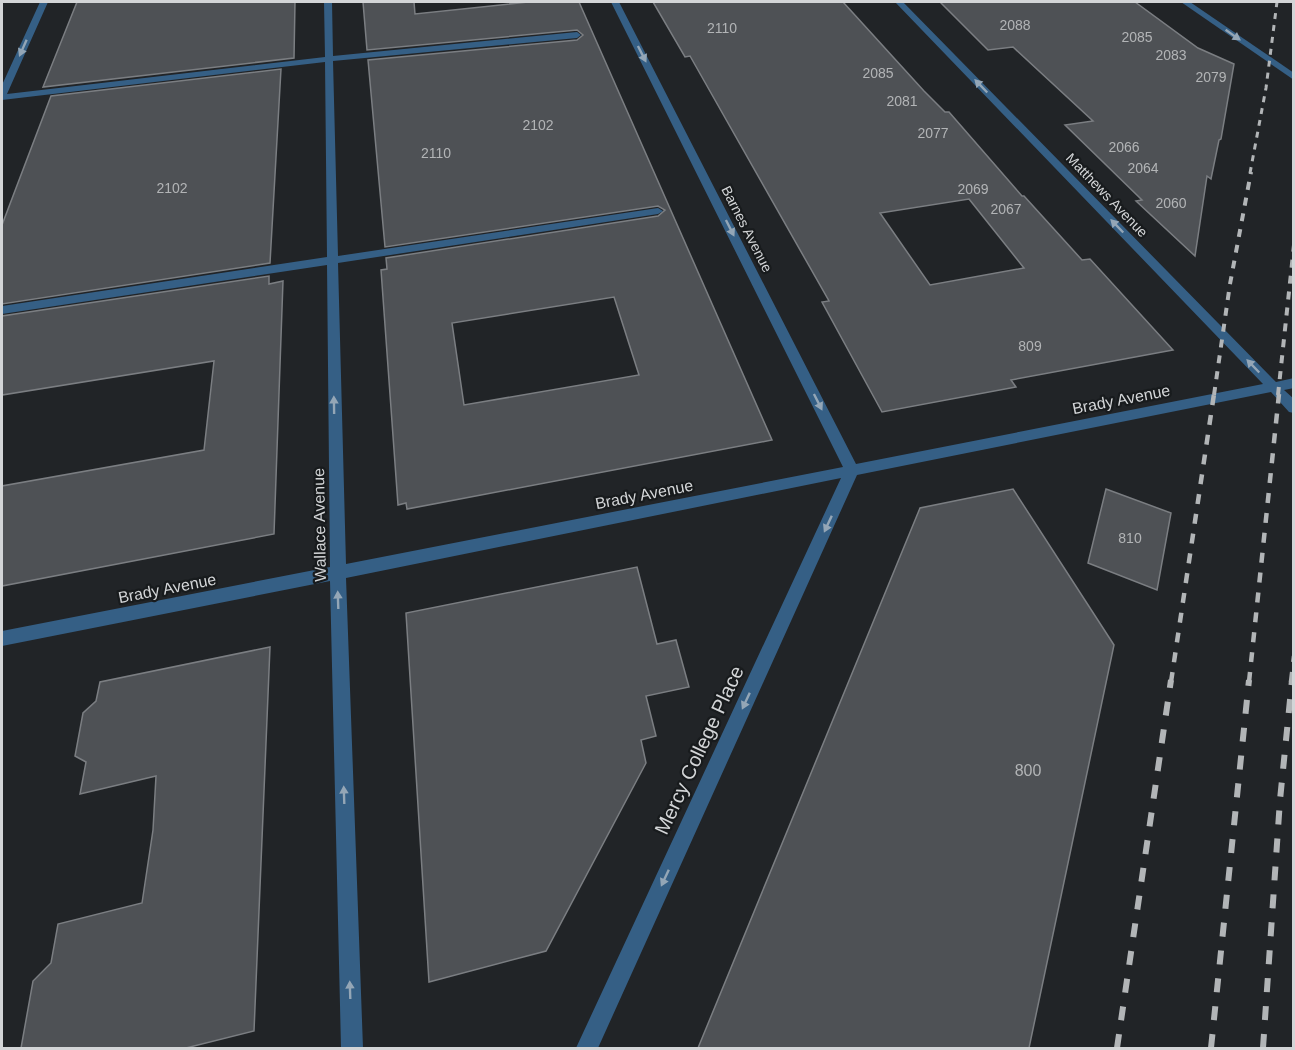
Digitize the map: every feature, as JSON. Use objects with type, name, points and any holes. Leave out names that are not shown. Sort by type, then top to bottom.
[{"type":"street","points":[[2,96],[44,2]]},
{"type":"street","name":"Wallace Avenue","points":[[328,2],[338,573],[352,1048]]},
{"type":"street","name":"Barnes Avenue","points":[[615,2],[852,471]]},
{"type":"street","name":"Matthews Avenue","points":[[899,2],[1293,408]]},
{"type":"street","points":[[1185,2],[1293,77]]},
{"type":"street","points":[[2,96],[577,34]]},
{"type":"street","points":[[2,310],[658,211]]},
{"type":"street","name":"Brady Avenue","points":[[2,639],[1293,383]]},
{"type":"street","name":"Mercy College Place","points":[[586,1048],[852,471]]},
{"type":"building","points":[[77,2],[295,2],[294,58],[43,87]]},
{"type":"building","points":[[363,2],[414,2],[415,14],[528,2],[579,2],[772,440],[407,509],[406,503],[398,505],[381,270],[387,269],[386,258],[658,216],[665,210],[658,206],[385,247],[368,60],[577,40],[583,35],[577,30],[367,50]],"holes":[[[614,297],[639,375],[464,405],[452,323]]]},
{"type":"building","points":[[653,2],[843,2],[924,91],[945,112],[949,112],[1022,196],[1082,260],[1090,259],[1173,350],[1011,380],[1016,387],[882,412],[822,302],[829,301],[690,56],[685,57]],"holes":[[[969,199],[1024,268],[930,285],[880,213]]]},
{"type":"building","points":[[940,2],[1135,2],[1198,48],[1234,64],[1221,139],[1211,179],[1207,176],[1195,256],[1136,201],[1142,200],[1065,125],[1093,121],[1013,47],[988,50]]},
{"type":"building","points":[[281,69],[270,263],[2,304],[2,225],[51,96]]},
{"type":"building","points":[[269,276],[269,284],[283,281],[274,534],[2,586],[2,486],[204,450],[214,361],[2,395],[2,316]]},
{"type":"building","points":[[1013,489],[1114,645],[1029,1048],[698,1048],[920,508]]},
{"type":"building","points":[[1106,489],[1171,513],[1157,590],[1088,563]]},
{"type":"building","points":[[637,567],[657,644],[676,640],[689,687],[646,696],[656,736],[641,740],[646,763],[546,951],[429,982],[406,613]]},
{"type":"building","points":[[270,647],[254,1031],[186,1048],[21,1048],[33,981],[51,963],[58,924],[142,903],[153,830],[156,776],[80,794],[86,762],[75,756],[83,713],[96,701],[100,682]]},
{"type":"railway","points":[[1250,173],[1266,88],[1277,2]]},
{"type":"railway","points":[[1214,395],[1230,284],[1251,172]]},
{"type":"railway","points":[[1278,395],[1294,245]]},
{"type":"railway","points":[[1171,682],[1214,394]]},
{"type":"railway","points":[[1249,682],[1279,394]]},
{"type":"railway","points":[[1291,682],[1294,656]]},
{"type":"railway","points":[[1117,1048],[1171,680]]},
{"type":"railway","points":[[1211,1048],[1249,680]]},
{"type":"railway","points":[[1263,1048],[1280,800],[1292,680]]}]
